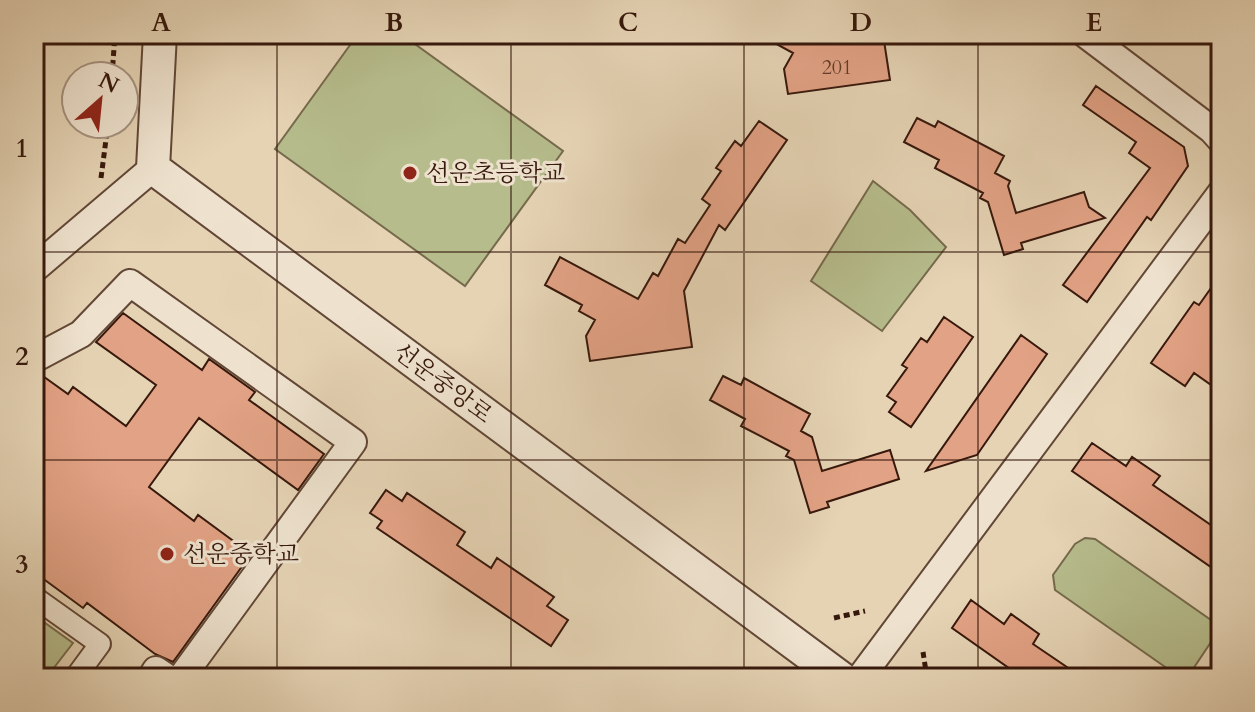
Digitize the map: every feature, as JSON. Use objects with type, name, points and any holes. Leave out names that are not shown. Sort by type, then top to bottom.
[{"type":"street","points":[[34,269],[153,168],[160,34]]},
{"type":"street","points":[[1085,34],[1221,140]]},
{"type":"street","name":"선운중앙로","points":[[153,168],[841,678]]},
{"type":"street","points":[[860,678],[1221,193]]},
{"type":"street","points":[[34,359],[81,334],[130,283],[353,442],[181,678]]},
{"type":"street","points":[[34,597],[100,644],[75,678]]},
{"type":"street","points":[[151,678],[156,670],[168,678]]},
{"type":"path","points":[[113,60],[115,34]]},
{"type":"path","points":[[92,185],[104,176],[107,140]]},
{"type":"path","points":[[834,618],[865,611]]},
{"type":"path","points":[[923,652],[927,678]]},
{"type":"path","points":[[926,667],[939,678]]},
{"type":"green space","points":[[358,34],[401,34],[563,151],[465,286],[275,149]]},
{"type":"green space","points":[[873,181],[910,210],[946,247],[882,331],[811,281]]},
{"type":"green space","points":[[1085,538],[1095,539],[1221,627],[1187,678],[1181,678],[1055,590],[1053,575],[1075,544]]},
{"type":"green space","points":[[34,615],[73,643],[46,678],[34,678]]},
{"type":"building","points":[[758,34],[883,34],[890,80],[788,94],[784,69],[793,53]]},
{"type":"building","points":[[1096,86],[1184,147],[1188,166],[1151,220],[1147,217],[1087,302],[1063,285],[1150,168],[1129,153],[1136,142],[1083,105]]},
{"type":"building","points":[[917,118],[935,127],[938,121],[1004,156],[995,173],[1010,181],[1008,186],[1016,213],[1084,192],[1089,207],[1105,218],[1021,243],[1023,249],[1004,255],[988,202],[980,198],[983,193],[935,168],[939,160],[904,142]]},
{"type":"building","points":[[759,121],[787,140],[725,230],[719,225],[684,291],[692,347],[590,361],[586,336],[595,320],[579,311],[582,305],[545,285],[560,257],[638,299],[653,273],[658,276],[678,239],[685,243],[710,205],[702,199],[721,171],[716,168],[735,141],[741,146]]},
{"type":"building","points":[[1221,274],[1221,376],[1214,387],[1194,373],[1185,386],[1151,363],[1194,302],[1199,305]]},
{"type":"building","points":[[123,313],[202,370],[209,359],[255,392],[249,400],[324,454],[298,490],[199,418],[149,487],[194,521],[198,515],[251,554],[173,662],[155,654],[87,603],[83,608],[34,572],[34,375],[40,374],[68,394],[73,387],[126,426],[156,385],[96,342]]},
{"type":"building","points":[[944,317],[973,337],[911,427],[889,412],[896,402],[887,396],[907,368],[902,365],[921,338],[927,342]]},
{"type":"building","points":[[1021,335],[1047,354],[977,455],[926,471]]},
{"type":"building","points":[[723,376],[741,385],[744,378],[810,414],[801,431],[812,437],[822,471],[890,450],[899,479],[827,502],[829,507],[810,513],[794,460],[786,456],[789,451],[741,426],[745,419],[710,400]]},
{"type":"building","points":[[1092,443],[1126,466],[1132,457],[1160,476],[1153,485],[1221,532],[1221,574],[1072,471]]},
{"type":"building","points":[[386,490],[402,501],[407,493],[465,532],[457,545],[491,568],[497,558],[554,597],[547,606],[568,620],[551,646],[377,528],[382,521],[370,513]]},
{"type":"building","points":[[971,600],[1004,624],[1011,614],[1039,634],[1033,644],[1083,678],[1023,678],[952,628]]},
{"type":"place","name":"선운초등학교","points":[[410,173]]},
{"type":"place","name":"선운중학교","points":[[167,554]]}]
